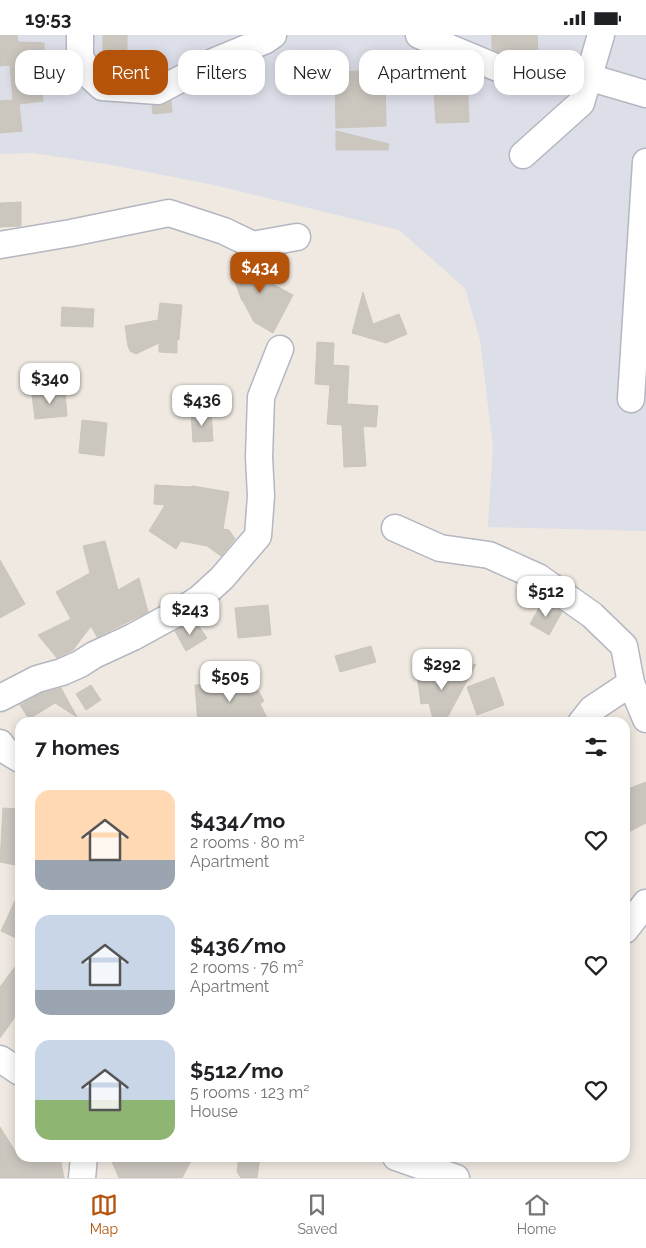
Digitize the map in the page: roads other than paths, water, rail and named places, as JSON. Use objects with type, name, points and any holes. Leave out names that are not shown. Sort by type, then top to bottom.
[{"type":"street","points":[[80,35],[80,56],[89,75],[102,87],[158,91],[213,62],[266,40],[273,35]]},
{"type":"street","points":[[419,35],[505,71],[588,77],[646,94]]},
{"type":"street","points":[[524,155],[580,103],[601,35]]},
{"type":"street","points":[[631,399],[646,162]]},
{"type":"street","points":[[0,245],[72,233],[169,213],[224,231],[253,245],[297,237]]},
{"type":"street","points":[[0,697],[37,679],[62,672],[80,664],[175,614],[199,599],[222,579],[258,536],[261,496],[259,457],[260,397],[280,349]]},
{"type":"street","points":[[395,528],[440,548],[489,555],[538,577],[592,615],[624,646],[631,683],[646,719]]},
{"type":"street","points":[[586,717],[592,709],[631,683]]},
{"type":"street","points":[[0,743],[5,750],[15,756]]},
{"type":"street","points":[[630,924],[646,903]]},
{"type":"street","points":[[0,1059],[15,1069]]},
{"type":"street","points":[[82,1178],[84,1162]]},
{"type":"street","points":[[417,1162],[446,1169]]}]
